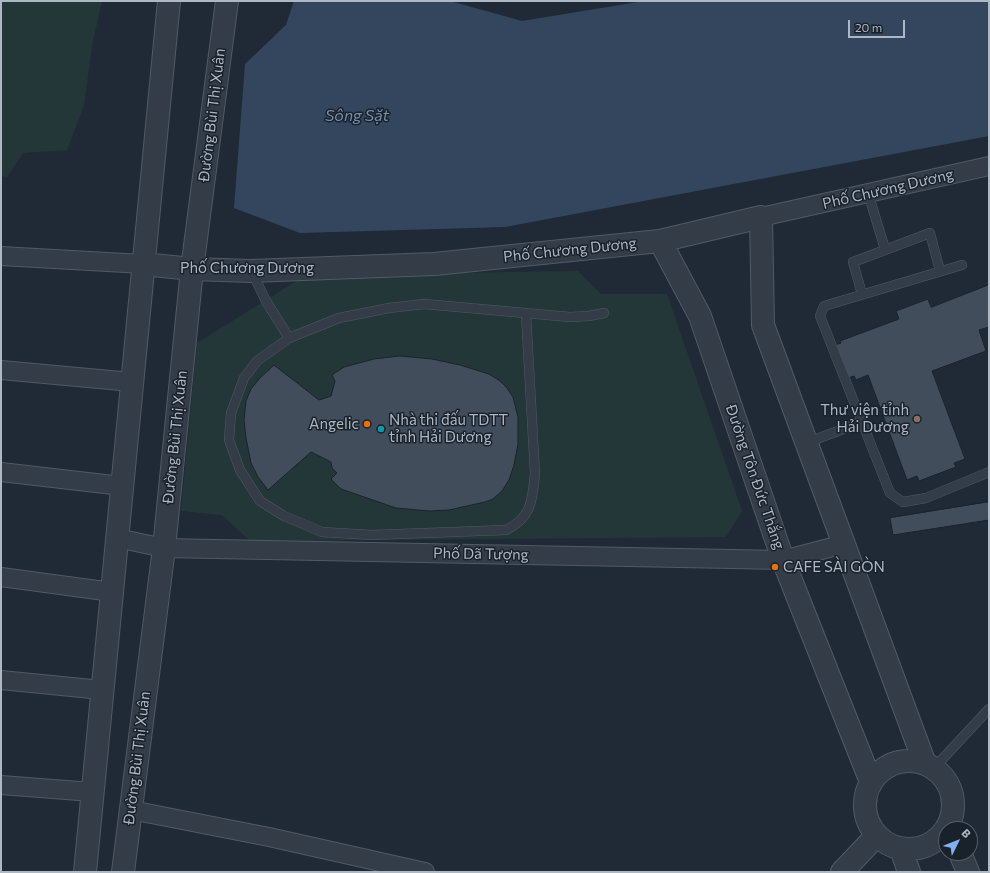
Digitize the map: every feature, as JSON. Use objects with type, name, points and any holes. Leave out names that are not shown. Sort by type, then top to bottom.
[{"type":"street","points":[[85,872],[169,1]]},
{"type":"street","name":"Đường Bùi Thị Xuân","points":[[123,872],[164,548],[192,269],[227,1]]},
{"type":"street","name":"Phố Chương Dương","points":[[144,264],[192,269],[251,271],[434,264],[660,241],[989,166]]},
{"type":"street","points":[[761,217],[763,325],[844,544],[930,766]]},
{"type":"street","name":"Đường Tôn Đức Thắng","points":[[660,241],[700,316],[783,560],[871,782]]},
{"type":"street","points":[[1,256],[144,264]]},
{"type":"street","points":[[1,370],[132,382]]},
{"type":"street","points":[[1,472],[122,486]]},
{"type":"street","name":"Phố Dã Tượng","points":[[117,538],[164,548],[783,560],[844,544]]},
{"type":"street","points":[[1,576],[112,592]]},
{"type":"street","points":[[1,680],[102,690]]},
{"type":"street","points":[[938,840],[921,848],[901,849],[883,842],[869,827],[864,808],[867,788],[878,772],[896,762],[916,761],[930,766],[948,783],[953,803],[950,821]]},
{"type":"street","points":[[1,785],[92,792]]},
{"type":"street","points":[[131,810],[269,837],[416,871]]},
{"type":"street","points":[[842,872],[876,835]]},
{"type":"street","points":[[901,849],[909,872]]},
{"type":"street","points":[[963,861],[968,872]]},
{"type":"lane","points":[[868,193],[885,249]]},
{"type":"lane","points":[[862,294],[853,262],[930,233],[940,271]]},
{"type":"lane","points":[[962,265],[824,306],[820,316],[890,493],[903,502],[926,498],[989,472]]},
{"type":"lane","points":[[251,271],[266,301],[289,338]]},
{"type":"lane","points":[[526,314],[535,474],[532,497],[526,513],[519,524],[506,530],[372,534],[322,532],[284,516],[260,501],[240,470],[229,440],[231,413],[244,378],[257,361],[289,338],[339,318],[389,308],[424,304],[570,317],[589,316],[604,313]]},
{"type":"lane","points":[[806,443],[862,422]]},
{"type":"lane","points":[[930,766],[989,709]]},
{"type":"green space","points":[[1,1],[102,1],[92,46],[84,105],[67,150],[23,153],[7,177],[1,176]]},
{"type":"green space","points":[[578,271],[601,294],[667,294],[742,511],[726,537],[250,541],[222,515],[181,511],[197,343],[306,275]]},
{"type":"water","name":"Sông Sặt","points":[[294,1],[450,1],[522,21],[644,1],[989,1],[989,136],[505,227],[300,233],[234,208],[245,64],[286,25]]},
{"type":"building","name":"Thư viện tỉnh Hải Dương","points":[[989,285],[989,327],[979,330],[986,351],[932,371],[965,459],[954,463],[956,467],[919,481],[917,476],[907,480],[868,375],[856,380],[854,376],[848,378],[835,345],[841,343],[840,341],[899,319],[896,311],[928,299],[931,307]]},
{"type":"building","name":"Nhà thi đấu TDTT tỉnh Hải Dương","points":[[400,356],[432,359],[460,365],[489,374],[500,381],[507,388],[513,397],[518,417],[518,444],[514,465],[509,480],[502,491],[493,499],[485,502],[449,510],[429,511],[396,508],[341,489],[331,479],[337,473],[332,468],[331,462],[311,452],[268,490],[258,477],[251,463],[244,420],[246,401],[251,389],[260,378],[274,365],[319,400],[331,396],[335,381],[332,375],[344,367],[374,359]]},
{"type":"building","points":[[989,502],[989,520],[893,535],[890,518]]},
{"type":"place","name":"Thư viện tỉnh Hải Dương","points":[[917,419]]},
{"type":"place","name":"Angelic","points":[[367,424]]},
{"type":"place","name":"Nhà thi đấu TDTT tỉnh Hải Dương","points":[[381,429]]},
{"type":"place","name":"CAFE SÀI GÒN","points":[[775,567]]}]
